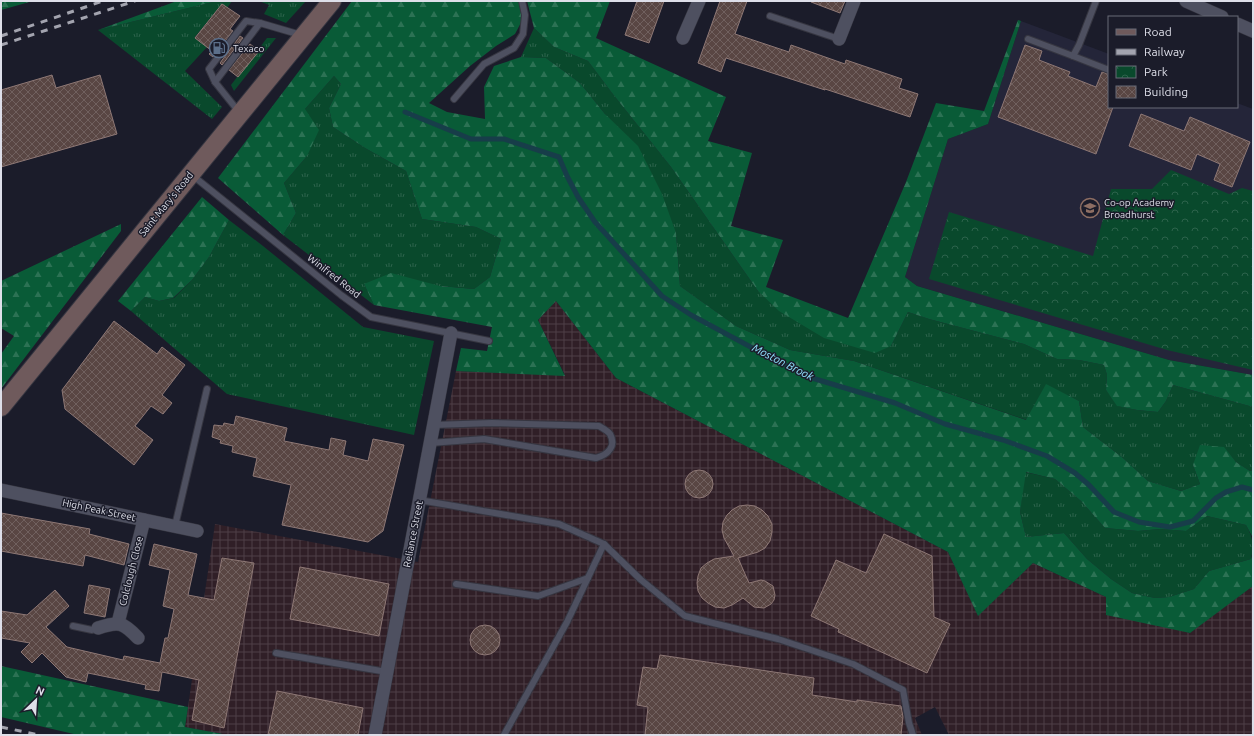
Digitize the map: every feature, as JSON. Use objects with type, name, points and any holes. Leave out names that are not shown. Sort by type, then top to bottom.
[{"type":"street","name":"Saint Mary's Road","points":[[1,407],[332,1]]},
{"type":"street","points":[[682,38],[699,1]]},
{"type":"street","points":[[839,39],[854,1]]},
{"type":"street","points":[[1186,1],[1220,16]]},
{"type":"street","points":[[1238,24],[1253,31]]},
{"type":"street","name":"Reliance Street","points":[[375,735],[451,333]]},
{"type":"street","name":"High Peak Street","points":[[1,490],[197,531]]},
{"type":"street","name":"Colclough Close","points":[[118,623],[144,520]]},
{"type":"street","points":[[98,628],[112,623],[118,623],[128,627],[138,638]]},
{"type":"lane","points":[[454,99],[484,64],[514,48],[523,34],[525,15],[522,1]]},
{"type":"lane","points":[[1073,56],[1079,45],[1096,1]]},
{"type":"lane","points":[[770,16],[839,39]]},
{"type":"lane","points":[[240,113],[215,82],[209,69],[246,21],[260,23],[303,36]]},
{"type":"lane","points":[[215,82],[260,23]]},
{"type":"lane","points":[[1028,39],[1108,70]]},
{"type":"lane","name":"Winifred Road","points":[[191,174],[341,295],[371,317],[489,341]]},
{"type":"lane","points":[[175,526],[207,389]]},
{"type":"lane","points":[[430,442],[484,439],[596,458],[605,455],[610,450],[612,441],[609,433],[599,426],[492,423],[433,424]]},
{"type":"lane","points":[[419,500],[559,524],[604,544],[640,579],[684,616],[778,639],[853,664],[903,690],[909,723],[913,735]]},
{"type":"lane","points":[[504,735],[567,622],[604,544]]},
{"type":"lane","points":[[456,584],[538,596],[588,578]]},
{"type":"lane","points":[[73,626],[92,630],[98,628]]},
{"type":"lane","points":[[276,653],[387,672]]},
{"type":"shaded area","name":"Co-op Academy Broadhurst","points":[[1021,21],[1108,54],[1108,108],[1238,108],[1238,103],[1253,109],[1253,375],[1169,360],[917,286],[905,277],[948,139],[988,124]]},
{"type":"shaded area","points":[[556,301],[616,378],[948,552],[978,615],[1033,563],[1189,633],[1253,586],[1253,735],[949,735],[935,707],[915,718],[922,735],[228,735],[185,727],[215,524],[418,562],[456,371],[565,375],[538,320]]},
{"type":"green space","points":[[1,1],[33,1],[1,10]]},
{"type":"green space","points":[[177,1],[217,1],[98,30]]},
{"type":"green space","points":[[217,1],[232,1],[227,8],[222,4],[195,37],[207,47],[185,71],[222,107],[212,119],[98,30]]},
{"type":"green space","points":[[259,1],[306,1],[286,23],[264,14],[269,5]]},
{"type":"green space","points":[[352,1],[522,1],[525,15],[515,34],[496,46],[470,66],[429,103],[447,112],[485,119],[484,87],[494,66],[521,57],[546,58],[580,83],[605,114],[638,146],[662,194],[676,233],[680,286],[736,326],[790,350],[854,361],[1026,420],[1046,384],[1079,401],[1083,427],[1123,458],[1148,481],[1181,491],[1200,484],[1193,465],[1200,445],[1224,447],[1236,462],[1250,471],[1253,470],[1253,538],[1246,525],[1207,516],[1186,531],[1160,529],[1138,531],[1105,528],[1081,501],[1055,479],[1026,472],[1020,512],[1026,537],[1064,533],[1087,559],[1111,579],[1132,593],[1155,598],[1169,597],[1194,589],[1209,571],[1251,559],[1253,553],[1253,586],[1190,633],[1106,615],[1106,597],[1033,563],[978,616],[948,552],[616,378],[556,301],[538,320],[565,376],[456,371],[461,348],[487,351],[492,327],[374,305],[364,284],[391,273],[440,286],[474,289],[490,277],[501,239],[476,227],[422,219],[406,171],[365,148],[333,127],[329,108],[341,84],[334,76],[305,109],[319,130],[307,156],[284,183],[296,213],[283,235],[218,178]]},
{"type":"green space","points":[[527,1],[610,1],[596,38],[726,97],[708,141],[752,153],[731,226],[783,240],[766,287],[848,318],[906,182],[936,103],[984,111],[1018,20],[1021,21],[988,124],[948,139],[905,277],[917,286],[1169,360],[1253,375],[1253,407],[1173,385],[1166,401],[1158,412],[1117,406],[1106,390],[1107,375],[1104,365],[1079,360],[1057,359],[1024,344],[908,312],[891,346],[875,353],[824,338],[779,311],[758,291],[671,167],[588,61],[554,47],[534,28]]},
{"type":"green space","points":[[534,28],[554,47],[588,61],[671,167],[758,291],[891,346],[908,312],[1024,344],[1057,359],[1079,360],[1104,365],[1107,375],[1106,390],[1118,406],[1158,412],[1166,401],[1173,385],[1253,407],[1253,470],[1250,471],[1236,462],[1223,447],[1193,465],[1200,484],[1181,491],[1148,481],[1123,458],[1083,427],[1079,401],[1046,385],[1027,420],[854,361],[790,350],[736,326],[680,286],[676,233],[605,114],[580,83],[546,58],[521,57]]},
{"type":"green space","points":[[267,38],[276,38],[234,91],[231,85]]},
{"type":"green space","points":[[334,76],[341,84],[329,108],[333,127],[365,148],[406,171],[422,219],[476,227],[501,239],[490,277],[474,289],[440,286],[364,284],[374,305],[283,235],[296,213],[284,183],[307,156],[305,109]]},
{"type":"green space","points":[[1171,170],[1229,194],[1242,188],[1253,191],[1253,370],[1167,350],[929,279],[949,212],[1093,256],[1111,189],[1152,189]]},
{"type":"green space","points":[[202,197],[229,220],[209,257],[192,280],[173,298],[159,301],[145,297],[131,311],[118,301]]},
{"type":"green space","points":[[229,220],[363,327],[434,341],[414,435],[227,394],[131,311],[145,297],[159,301],[174,298],[192,280],[209,257]]},
{"type":"green space","points":[[121,224],[121,231],[1,389],[1,354],[14,336],[1,328],[1,281]]},
{"type":"green space","points":[[1025,472],[1055,479],[1081,501],[1105,528],[1138,531],[1160,529],[1186,531],[1207,516],[1246,525],[1252,542],[1251,559],[1209,571],[1194,589],[1169,597],[1155,598],[1132,593],[1111,579],[1087,559],[1064,533],[1026,537],[1020,512]]},
{"type":"green space","points":[[1,666],[188,707],[185,727],[228,735],[78,735],[1,717]]},
{"type":"building","points":[[637,1],[664,1],[649,43],[625,35]]},
{"type":"building","points":[[720,1],[747,1],[735,34],[789,52],[791,45],[845,64],[846,60],[902,79],[899,88],[918,94],[910,117],[726,58],[721,72],[698,63]]},
{"type":"building","points":[[811,1],[845,1],[840,13]]},
{"type":"building","points":[[222,4],[240,16],[230,29],[233,31],[213,57],[209,54],[212,51],[195,38]]},
{"type":"building","points":[[240,36],[243,38],[222,65],[220,63]]},
{"type":"building","points":[[250,44],[259,51],[238,77],[229,70]]},
{"type":"building","points":[[1025,45],[1042,51],[1039,60],[1070,72],[1068,76],[1096,87],[1102,72],[1108,74],[1108,108],[1113,108],[1096,154],[998,117]]},
{"type":"building","points":[[52,75],[56,88],[100,75],[117,134],[1,167],[1,90]]},
{"type":"building","points":[[1141,114],[1184,131],[1190,117],[1250,142],[1232,187],[1214,180],[1220,164],[1197,154],[1191,170],[1129,146]]},
{"type":"building","points":[[114,321],[157,354],[162,347],[185,365],[162,395],[172,403],[163,414],[151,406],[135,426],[153,440],[134,465],[65,409],[62,390]]},
{"type":"building","points":[[236,416],[287,428],[284,441],[329,450],[331,438],[346,441],[343,455],[368,461],[373,439],[404,445],[383,531],[368,542],[282,525],[291,485],[253,476],[257,458],[232,452],[233,446],[220,443],[221,440],[212,437],[214,425],[223,426],[224,423],[234,425]]},
{"type":"building","points":[[699,470],[709,474],[713,484],[709,494],[699,498],[689,494],[685,484],[689,474]]},
{"type":"building","points":[[739,506],[755,506],[768,516],[772,524],[772,532],[770,541],[765,548],[758,552],[738,558],[749,583],[761,580],[773,586],[775,595],[774,600],[771,604],[764,608],[754,607],[743,598],[724,608],[715,607],[702,598],[698,591],[698,576],[701,568],[714,559],[734,556],[724,538],[722,530],[723,522],[732,510]]},
{"type":"building","points":[[1,513],[90,529],[89,534],[129,544],[124,565],[85,555],[83,566],[1,551]]},
{"type":"building","points":[[884,534],[932,556],[934,617],[950,624],[927,673],[838,632],[839,629],[811,616],[836,560],[866,573]]},
{"type":"building","points":[[154,544],[197,554],[188,595],[214,600],[222,558],[254,563],[224,728],[192,720],[199,680],[162,672],[159,691],[145,689],[146,685],[88,673],[86,682],[66,677],[42,653],[32,663],[21,652],[30,643],[1,638],[1,611],[27,615],[55,590],[69,606],[46,627],[67,647],[123,660],[124,656],[160,663],[165,638],[168,638],[174,609],[163,606],[170,570],[149,565]]},
{"type":"building","points":[[300,567],[389,584],[379,636],[290,619]]},
{"type":"building","points":[[89,585],[110,589],[105,617],[84,613]]},
{"type":"building","points":[[485,625],[496,629],[500,640],[496,651],[485,655],[474,651],[470,640],[474,629]]},
{"type":"building","points":[[660,655],[814,678],[812,695],[857,702],[857,700],[901,706],[903,717],[901,735],[645,735],[648,707],[637,705],[643,667],[657,669]]},
{"type":"building","points":[[277,691],[363,708],[358,735],[268,735]]},
{"type":"waterway","name":"Moston Brook","points":[[405,112],[471,139],[504,139],[559,157],[578,197],[595,222],[662,296],[691,315],[812,378],[895,403],[945,424],[1003,440],[1047,456],[1075,473],[1089,485],[1114,512],[1139,522],[1170,527],[1193,521],[1216,498],[1226,492],[1242,487],[1253,490]]},
{"type":"railway","points":[[1,36],[103,1]]},
{"type":"railway","points":[[1,45],[135,1]]},
{"type":"railway","points":[[1,727],[39,735]]},
{"type":"place","name":"Texaco","points":[[219,48]]},
{"type":"place","name":"Co-op Academy Broadhurst","points":[[1090,208]]}]
